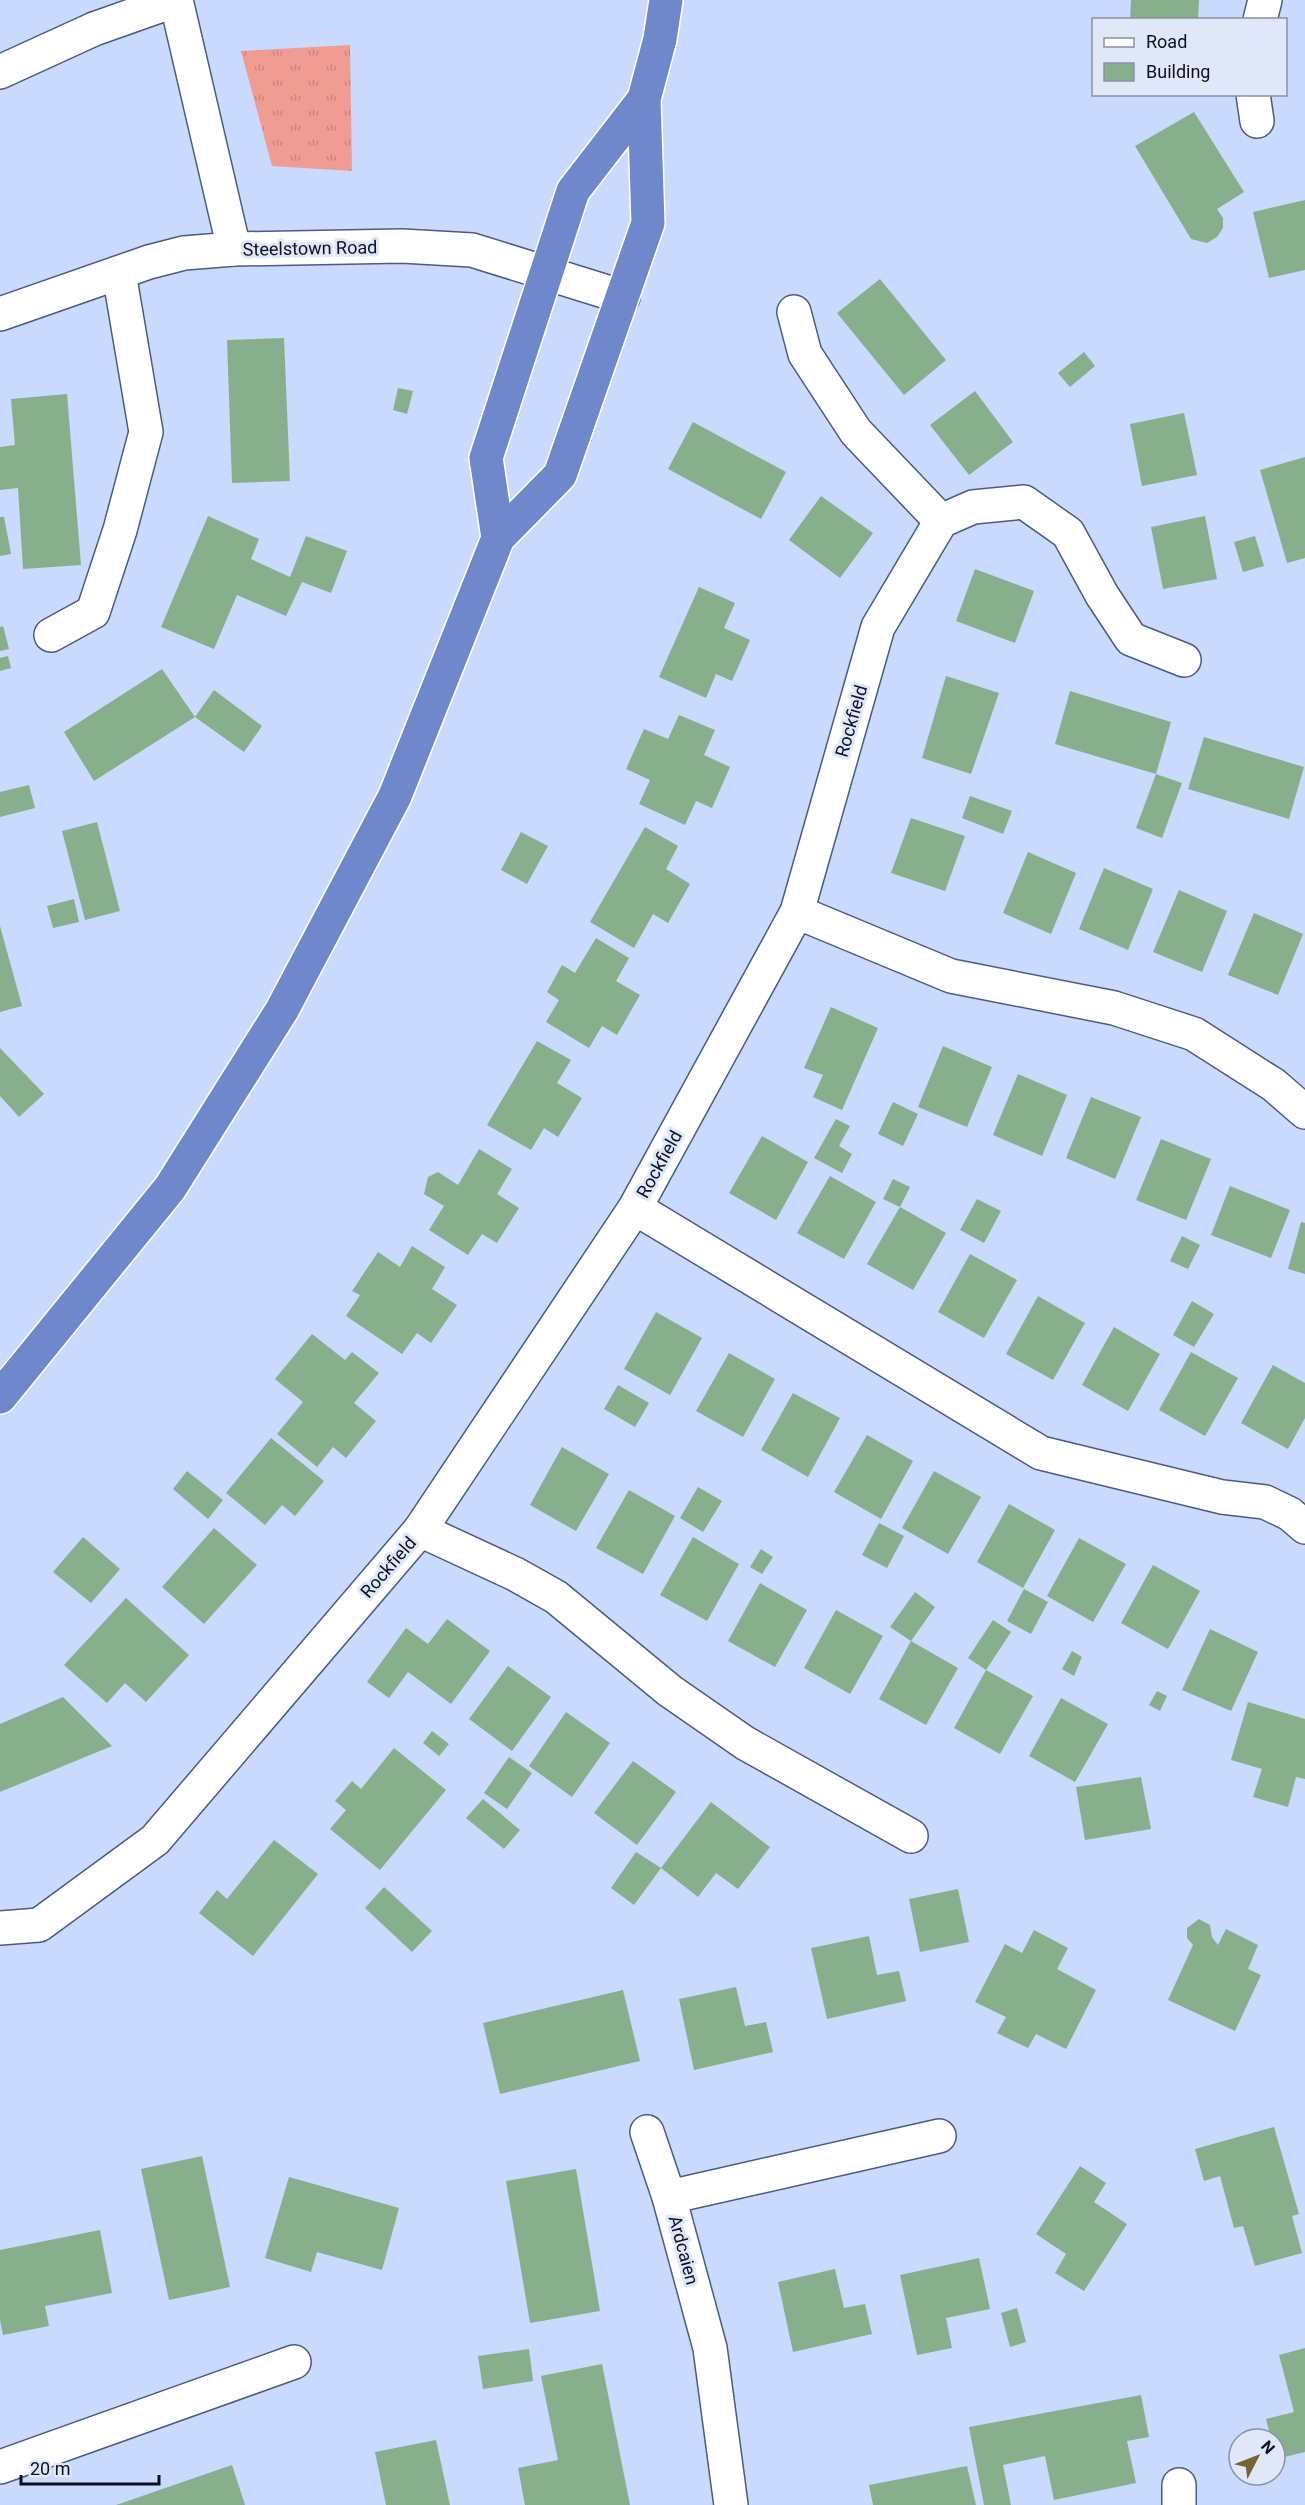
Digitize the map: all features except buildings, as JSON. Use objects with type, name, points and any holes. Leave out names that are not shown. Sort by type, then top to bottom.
[{"type":"highway","points":[[0,1397],[170,1188],[282,1010],[395,796],[498,538],[560,475],[648,224],[644,99],[660,39],[666,0]]},
{"type":"highway","points":[[498,538],[486,458],[573,191],[644,99]]},
{"type":"street","points":[[0,72],[94,29],[176,0],[234,249]]},
{"type":"street","points":[[1260,18],[1265,0]]},
{"type":"street","name":"Steelstown Road","points":[[0,314],[184,253],[234,249],[402,246],[472,250],[622,297]]},
{"type":"street","points":[[51,635],[93,612],[120,530],[146,432],[119,273]]},
{"type":"street","points":[[794,312],[805,354],[856,432],[941,521],[973,507],[1024,502],[1068,533],[1102,595],[1131,639],[1184,660]]},
{"type":"street","name":"Rockfield","points":[[0,1928],[39,1925],[155,1840],[420,1530],[635,1208],[797,912],[878,627],[941,521]]},
{"type":"street","points":[[797,912],[951,976],[1114,1008],[1194,1034],[1274,1085],[1305,1112]]},
{"type":"street","points":[[635,1208],[934,1391],[1041,1453],[1221,1497],[1265,1502],[1290,1514],[1305,1527]]},
{"type":"street","points":[[420,1530],[515,1574],[556,1598],[670,1691],[745,1743],[911,1836]]},
{"type":"street","points":[[647,2132],[669,2197]]},
{"type":"street","name":"Ardcaien","points":[[731,2505],[710,2348],[669,2197],[939,2136]]},
{"type":"street","points":[[0,2467],[294,2362]]},
{"type":"green space","points":[[350,45],[352,171],[272,166],[241,51]]}]
